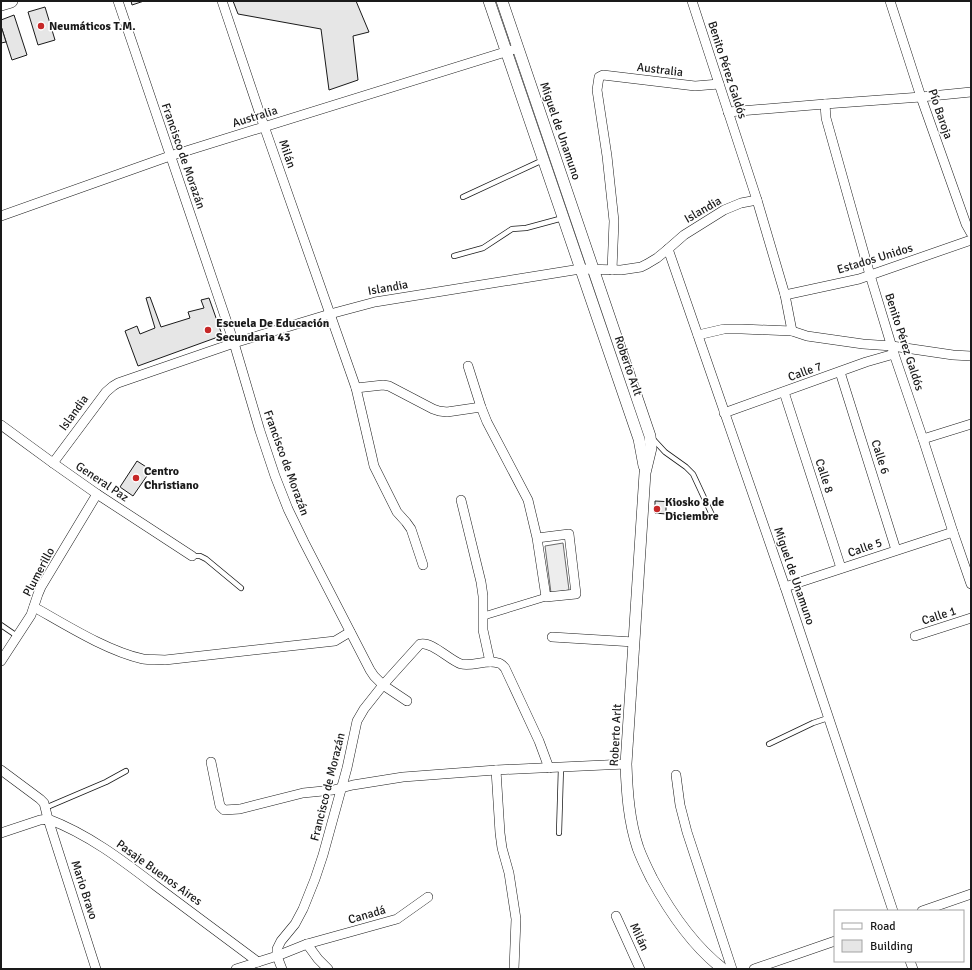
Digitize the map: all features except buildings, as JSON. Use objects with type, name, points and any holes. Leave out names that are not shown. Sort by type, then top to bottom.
[{"type":"main road","points":[[1,4],[11,1]]},
{"type":"street","name":"Francisco de Morazán","points":[[118,1],[234,343],[275,476],[288,509],[350,632],[374,676],[383,685],[364,708],[357,721],[347,768],[315,879],[303,909],[295,924],[281,941],[277,949],[277,956]]},
{"type":"street","name":"Milán","points":[[222,1],[264,126],[356,388],[374,466],[397,512],[411,529],[423,566]]},
{"type":"street","name":"Miguel de Unamuno","points":[[489,1],[581,269]]},
{"type":"street","name":"Miguel de Unamuno","points":[[502,1],[593,270]]},
{"type":"street","name":"Benito Pérez Galdós","points":[[692,1],[757,200],[785,295],[792,331]]},
{"type":"street","name":"Pío Baroja","points":[[890,1],[921,97],[966,224],[971,233]]},
{"type":"street","name":"Australia","points":[[1,216],[170,156],[518,48]]},
{"type":"street","name":"Australia","points":[[612,270],[614,221],[597,90],[599,77],[603,75],[695,86],[719,84]]},
{"type":"street","points":[[728,112],[971,92]]},
{"type":"street","name":"Benito Pérez Galdós","points":[[825,104],[826,118],[870,275],[893,350],[971,584]]},
{"type":"street","name":"Islandia","points":[[53,463],[106,392],[113,386],[234,343],[375,302],[581,269],[621,270],[641,267],[668,249],[684,235],[724,210],[741,203],[757,200]]},
{"type":"street","name":"Estados Unidos","points":[[785,295],[859,279],[971,240]]},
{"type":"street","name":"Miguel de Unamuno","points":[[668,249],[893,910]]},
{"type":"street","name":"Roberto Arlt","points":[[581,269],[639,439],[643,453],[645,473],[626,764],[627,791],[631,820],[638,848],[665,901],[695,943],[706,955],[723,969]]},
{"type":"street","name":"Roberto Arlt","points":[[593,270],[650,436],[651,448],[645,473]]},
{"type":"street","points":[[698,335],[724,329],[792,331],[807,336],[893,350],[971,356]]},
{"type":"street","name":"Calle 7","points":[[724,413],[840,372],[893,350]]},
{"type":"street","points":[[468,366],[487,422],[528,500],[538,538],[546,598]]},
{"type":"street","name":"Calle 6","points":[[840,372],[896,550]]},
{"type":"street","points":[[356,388],[382,385],[390,386],[433,409],[447,412],[481,407]]},
{"type":"street","name":"Calle 8","points":[[784,392],[841,568]]},
{"type":"street","points":[[923,439],[971,424]]},
{"type":"street","name":"General Paz","points":[[1,425],[97,494],[192,556]]},
{"type":"street","name":"Plumerillo","points":[[1,661],[31,615],[42,587],[97,494]]},
{"type":"street","points":[[461,500],[481,582],[484,616],[483,630],[490,662]]},
{"type":"street","name":"Calle 5","points":[[784,587],[953,532]]},
{"type":"street","points":[[484,616],[546,598],[576,594],[569,534],[538,538]]},
{"type":"street","points":[[34,607],[98,642],[129,655],[145,659],[165,660],[335,641],[350,632]]},
{"type":"street","name":"Calle 1","points":[[915,636],[971,618]]},
{"type":"street","points":[[552,637],[634,642]]},
{"type":"street","points":[[407,701],[383,685],[420,644],[423,643],[432,647],[453,661],[464,665],[490,662],[498,663],[505,668],[539,741],[549,768]]},
{"type":"street","points":[[211,762],[220,806],[224,810],[240,809],[303,793],[341,789],[359,784],[403,778],[496,770],[626,764]]},
{"type":"street","points":[[1,770],[40,799],[44,804],[48,819],[40,820],[1,833]]},
{"type":"street","points":[[496,770],[502,848],[509,873],[516,919],[514,969]]},
{"type":"street","points":[[676,775],[680,805],[687,832],[732,969]]},
{"type":"street","name":"Pasaje Buenos Aires","points":[[48,819],[63,824],[112,853],[258,962]]},
{"type":"street","name":"Mario Bravo","points":[[48,819],[96,969]]},
{"type":"street","points":[[925,910],[971,894]]},
{"type":"street","name":"Canadá","points":[[277,956],[307,944],[397,919],[428,897]]},
{"type":"street","name":"Milán","points":[[616,916],[640,969]]},
{"type":"street","points":[[754,969],[834,941]]},
{"type":"street","points":[[307,944],[318,960],[328,969]]},
{"type":"street","points":[[236,969],[277,956],[282,969]]},
{"type":"lane","points":[[463,196],[544,160]]},
{"type":"lane","points":[[454,256],[483,248],[512,229],[526,228],[563,218]]},
{"type":"lane","points":[[650,436],[665,452],[693,474],[713,517]]},
{"type":"lane","points":[[192,556],[200,556],[206,559],[241,588]]},
{"type":"lane","points":[[1,625],[17,636]]},
{"type":"lane","points":[[768,744],[813,723],[828,718]]},
{"type":"lane","points":[[559,833],[561,767]]},
{"type":"lane","points":[[45,808],[106,782],[126,771]]},
{"type":"shaded area","points":[[563,543],[569,590],[551,593],[545,546]]},
{"type":"place","name":"Neumáticos T.M.","points":[[41,26]]},
{"type":"place","name":"Escuela De Educación Secundaria 43","points":[[208,330]]},
{"type":"place","name":"Centro Christiano","points":[[136,478]]},
{"type":"place","name":"Kiosko 8 de Diciembre","points":[[657,509]]}]
